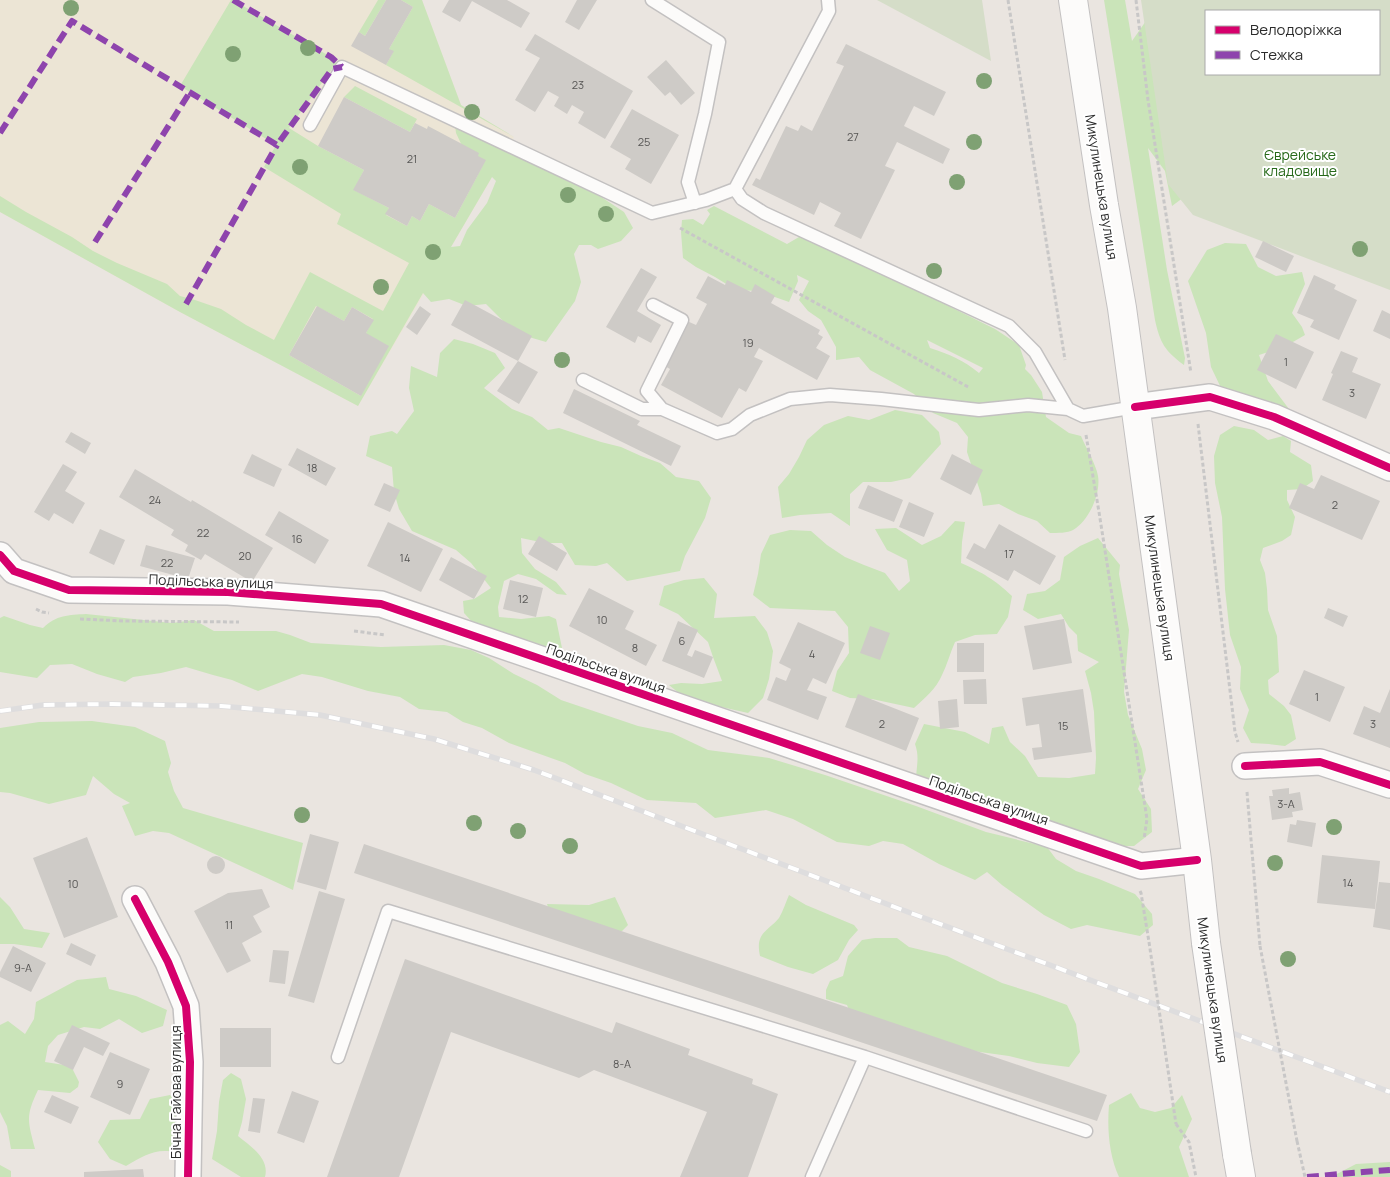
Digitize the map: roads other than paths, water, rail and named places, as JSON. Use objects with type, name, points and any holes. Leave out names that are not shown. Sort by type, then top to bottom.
[{"type":"main road","name":"Микулинецька вулиця","points":[[1073,0],[1104,205],[1122,308],[1206,943],[1239,1165]]},
{"type":"street","points":[[1135,407],[1210,397],[1274,417],[1390,468]]},
{"type":"street","name":"Подільська вулиця","points":[[0,556],[14,571],[69,590],[228,592],[381,604],[1141,866],[1196,860]]},
{"type":"street","points":[[1245,766],[1320,762],[1390,785]]},
{"type":"street","name":"Бічна Гайова вулиця","points":[[135,899],[168,962],[186,1006],[190,1062],[188,1177]]},
{"type":"lane","points":[[652,0],[719,42],[688,182],[695,203]]},
{"type":"lane","points":[[310,125],[342,67],[652,213],[695,203],[735,189],[828,11],[828,0]]},
{"type":"lane","points":[[735,189],[742,199],[764,213],[1009,326],[1035,352],[1068,409]]},
{"type":"lane","points":[[654,305],[682,320],[646,391],[662,409]]},
{"type":"lane","points":[[583,380],[642,409],[662,409],[717,433],[732,430],[750,415],[790,399],[830,395],[979,410],[1028,405],[1068,409],[1083,416],[1135,407]]},
{"type":"lane","points":[[338,1057],[388,911],[865,1057],[1086,1131]]},
{"type":"lane","points":[[812,1177],[865,1057]]},
{"type":"railway","points":[[0,711],[43,705],[221,706],[320,715],[434,739],[534,770],[1390,1092]]},
{"type":"park label","name":"Єврейське кладовище","points":[[1300,162]]}]
